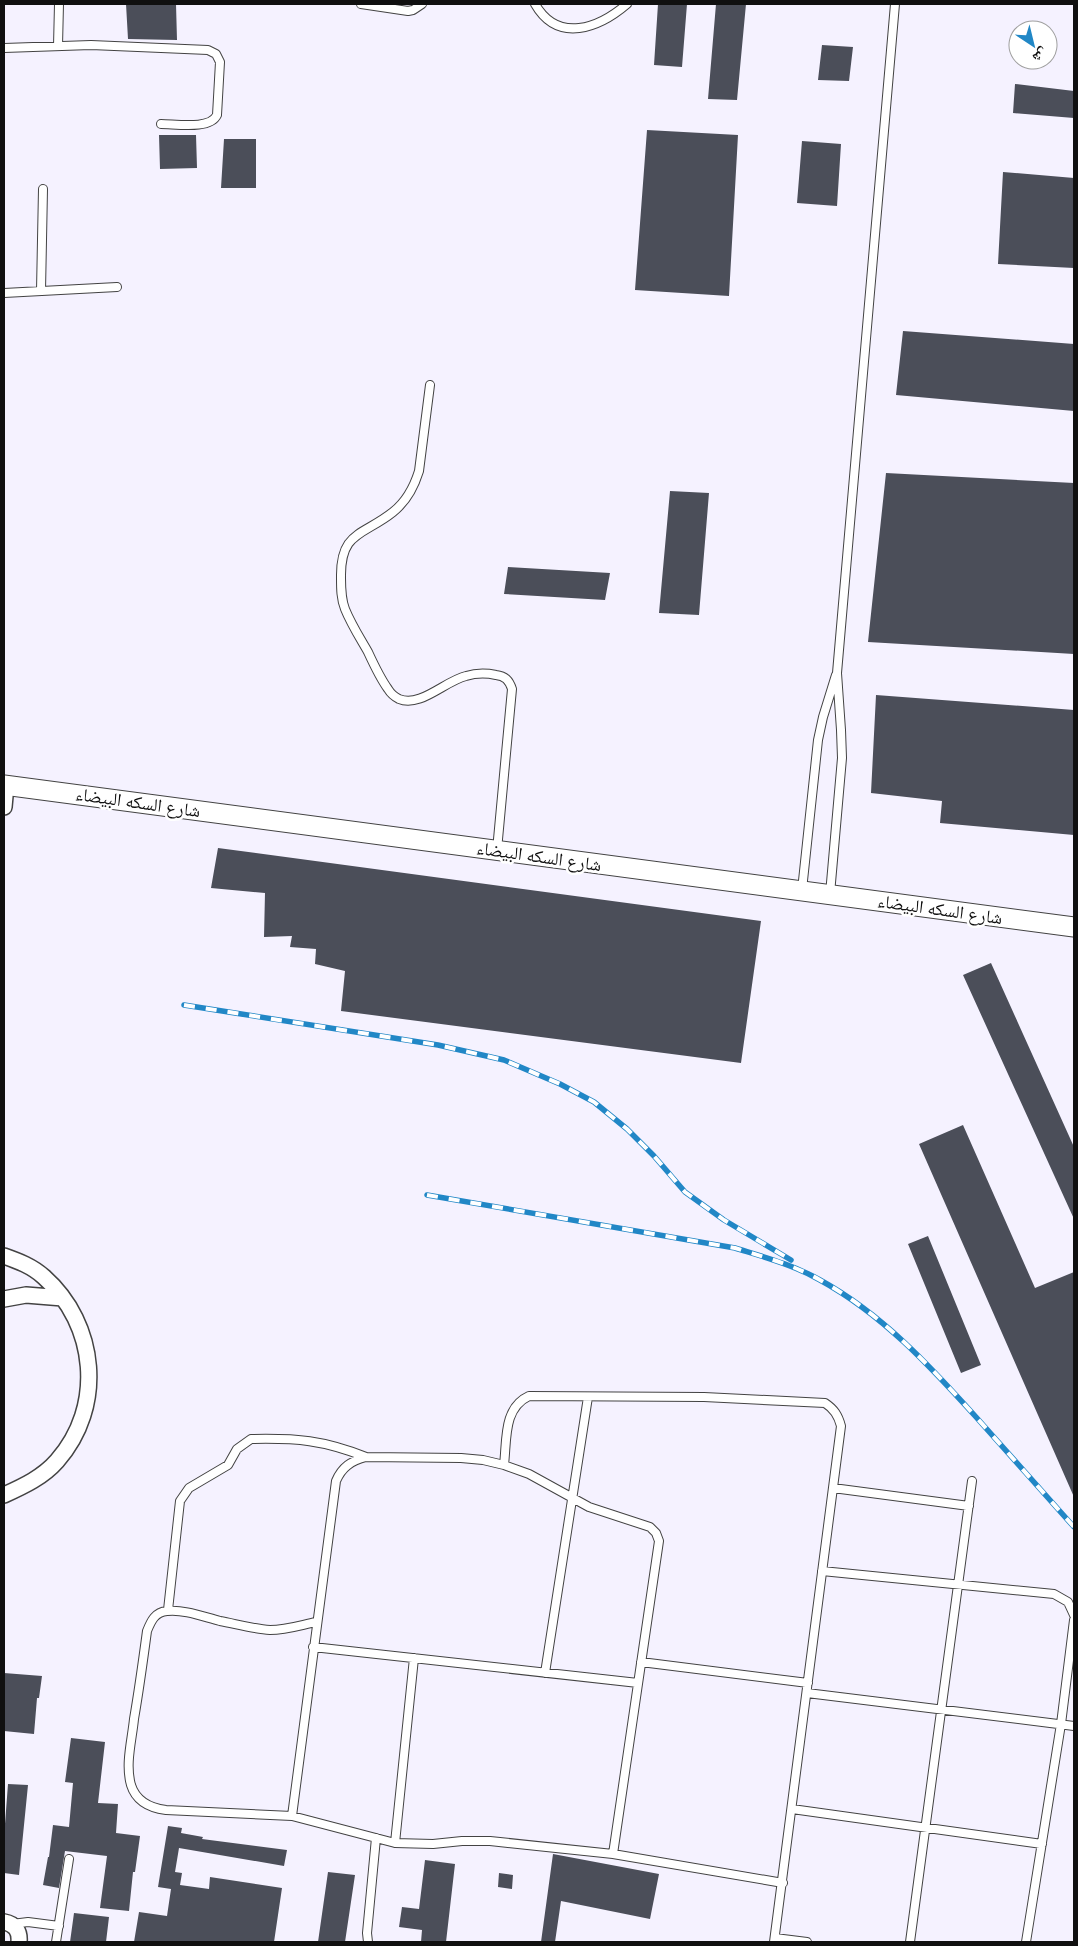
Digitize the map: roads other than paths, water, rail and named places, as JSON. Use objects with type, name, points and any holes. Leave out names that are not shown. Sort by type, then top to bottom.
[{"type":"street","name":"شارع السكه البيضاء","points":[[5,785],[1074,927]]},
{"type":"street","points":[[4,807],[5,785]]},
{"type":"street","points":[[4,1256],[26,1264],[43,1276],[62,1298],[79,1325],[86,1344],[90,1365],[90,1386],[86,1406],[73,1438],[57,1461],[36,1479],[4,1495]]},
{"type":"street","points":[[7,1294],[62,1298]]},
{"type":"street","points":[[8,1923],[17,1930],[18,1942]]},
{"type":"lane","points":[[58,46],[59,4]]},
{"type":"lane","points":[[361,4],[408,11],[422,4]]},
{"type":"lane","points":[[535,4],[542,14],[554,24],[563,28],[575,29],[600,22],[627,4]]},
{"type":"lane","points":[[830,895],[842,758],[842,730],[837,674],[895,4]]},
{"type":"lane","points":[[4,48],[91,45],[208,50],[216,54],[220,62],[218,115],[215,120],[202,125],[161,124]]},
{"type":"lane","points":[[41,291],[43,189]]},
{"type":"lane","points":[[4,293],[117,287]]},
{"type":"lane","points":[[430,386],[419,471],[413,489],[401,505],[386,518],[356,535],[347,546],[341,564],[342,596],[348,616],[387,689],[398,698],[411,701],[418,700],[453,681],[476,674],[501,676],[508,680],[512,689],[497,850]]},
{"type":"lane","points":[[802,891],[818,740],[829,695],[837,674]]},
{"type":"lane","points":[[504,1465],[509,1418],[515,1406],[529,1396],[704,1397],[825,1403],[833,1408],[839,1417],[841,1426],[775,1940],[807,1942]]},
{"type":"lane","points":[[545,1673],[588,1397]]},
{"type":"lane","points":[[168,1610],[180,1501],[189,1488],[228,1465],[244,1443],[251,1439],[308,1440],[338,1446],[366,1458]]},
{"type":"lane","points":[[292,1816],[316,1622],[336,1480],[340,1471],[348,1465],[366,1458],[461,1458],[483,1460],[529,1474],[589,1508],[650,1527],[656,1533],[659,1541],[613,1854]]},
{"type":"lane","points":[[910,1942],[972,1481]]},
{"type":"lane","points":[[833,1488],[969,1506]]},
{"type":"lane","points":[[822,1571],[1054,1594],[1068,1602],[1074,1615]]},
{"type":"lane","points":[[316,1622],[270,1630],[168,1610],[155,1615],[147,1631],[129,1755],[131,1785],[136,1795],[144,1803],[166,1810],[292,1816],[395,1844],[425,1845],[462,1841],[490,1841],[613,1854],[783,1883]]},
{"type":"lane","points":[[1026,1942],[1061,1724],[1074,1620]]},
{"type":"lane","points":[[313,1647],[638,1683]]},
{"type":"lane","points":[[395,1844],[414,1658]]},
{"type":"lane","points":[[641,1662],[808,1683]]},
{"type":"lane","points":[[807,1693],[1074,1726]]},
{"type":"lane","points":[[792,1809],[1042,1844]]},
{"type":"lane","points":[[368,1942],[367,1933],[376,1838]]},
{"type":"lane","points":[[56,1942],[69,1859]]},
{"type":"lane","points":[[8,1923],[28,1922],[59,1926]]},
{"type":"railway","points":[[184,1005],[438,1045],[504,1060],[560,1084],[594,1102],[627,1129],[654,1156],[685,1192],[724,1220],[791,1260]]},
{"type":"railway","points":[[427,1195],[735,1248],[779,1262],[820,1280],[864,1308],[904,1342],[958,1398],[1074,1527]]}]
